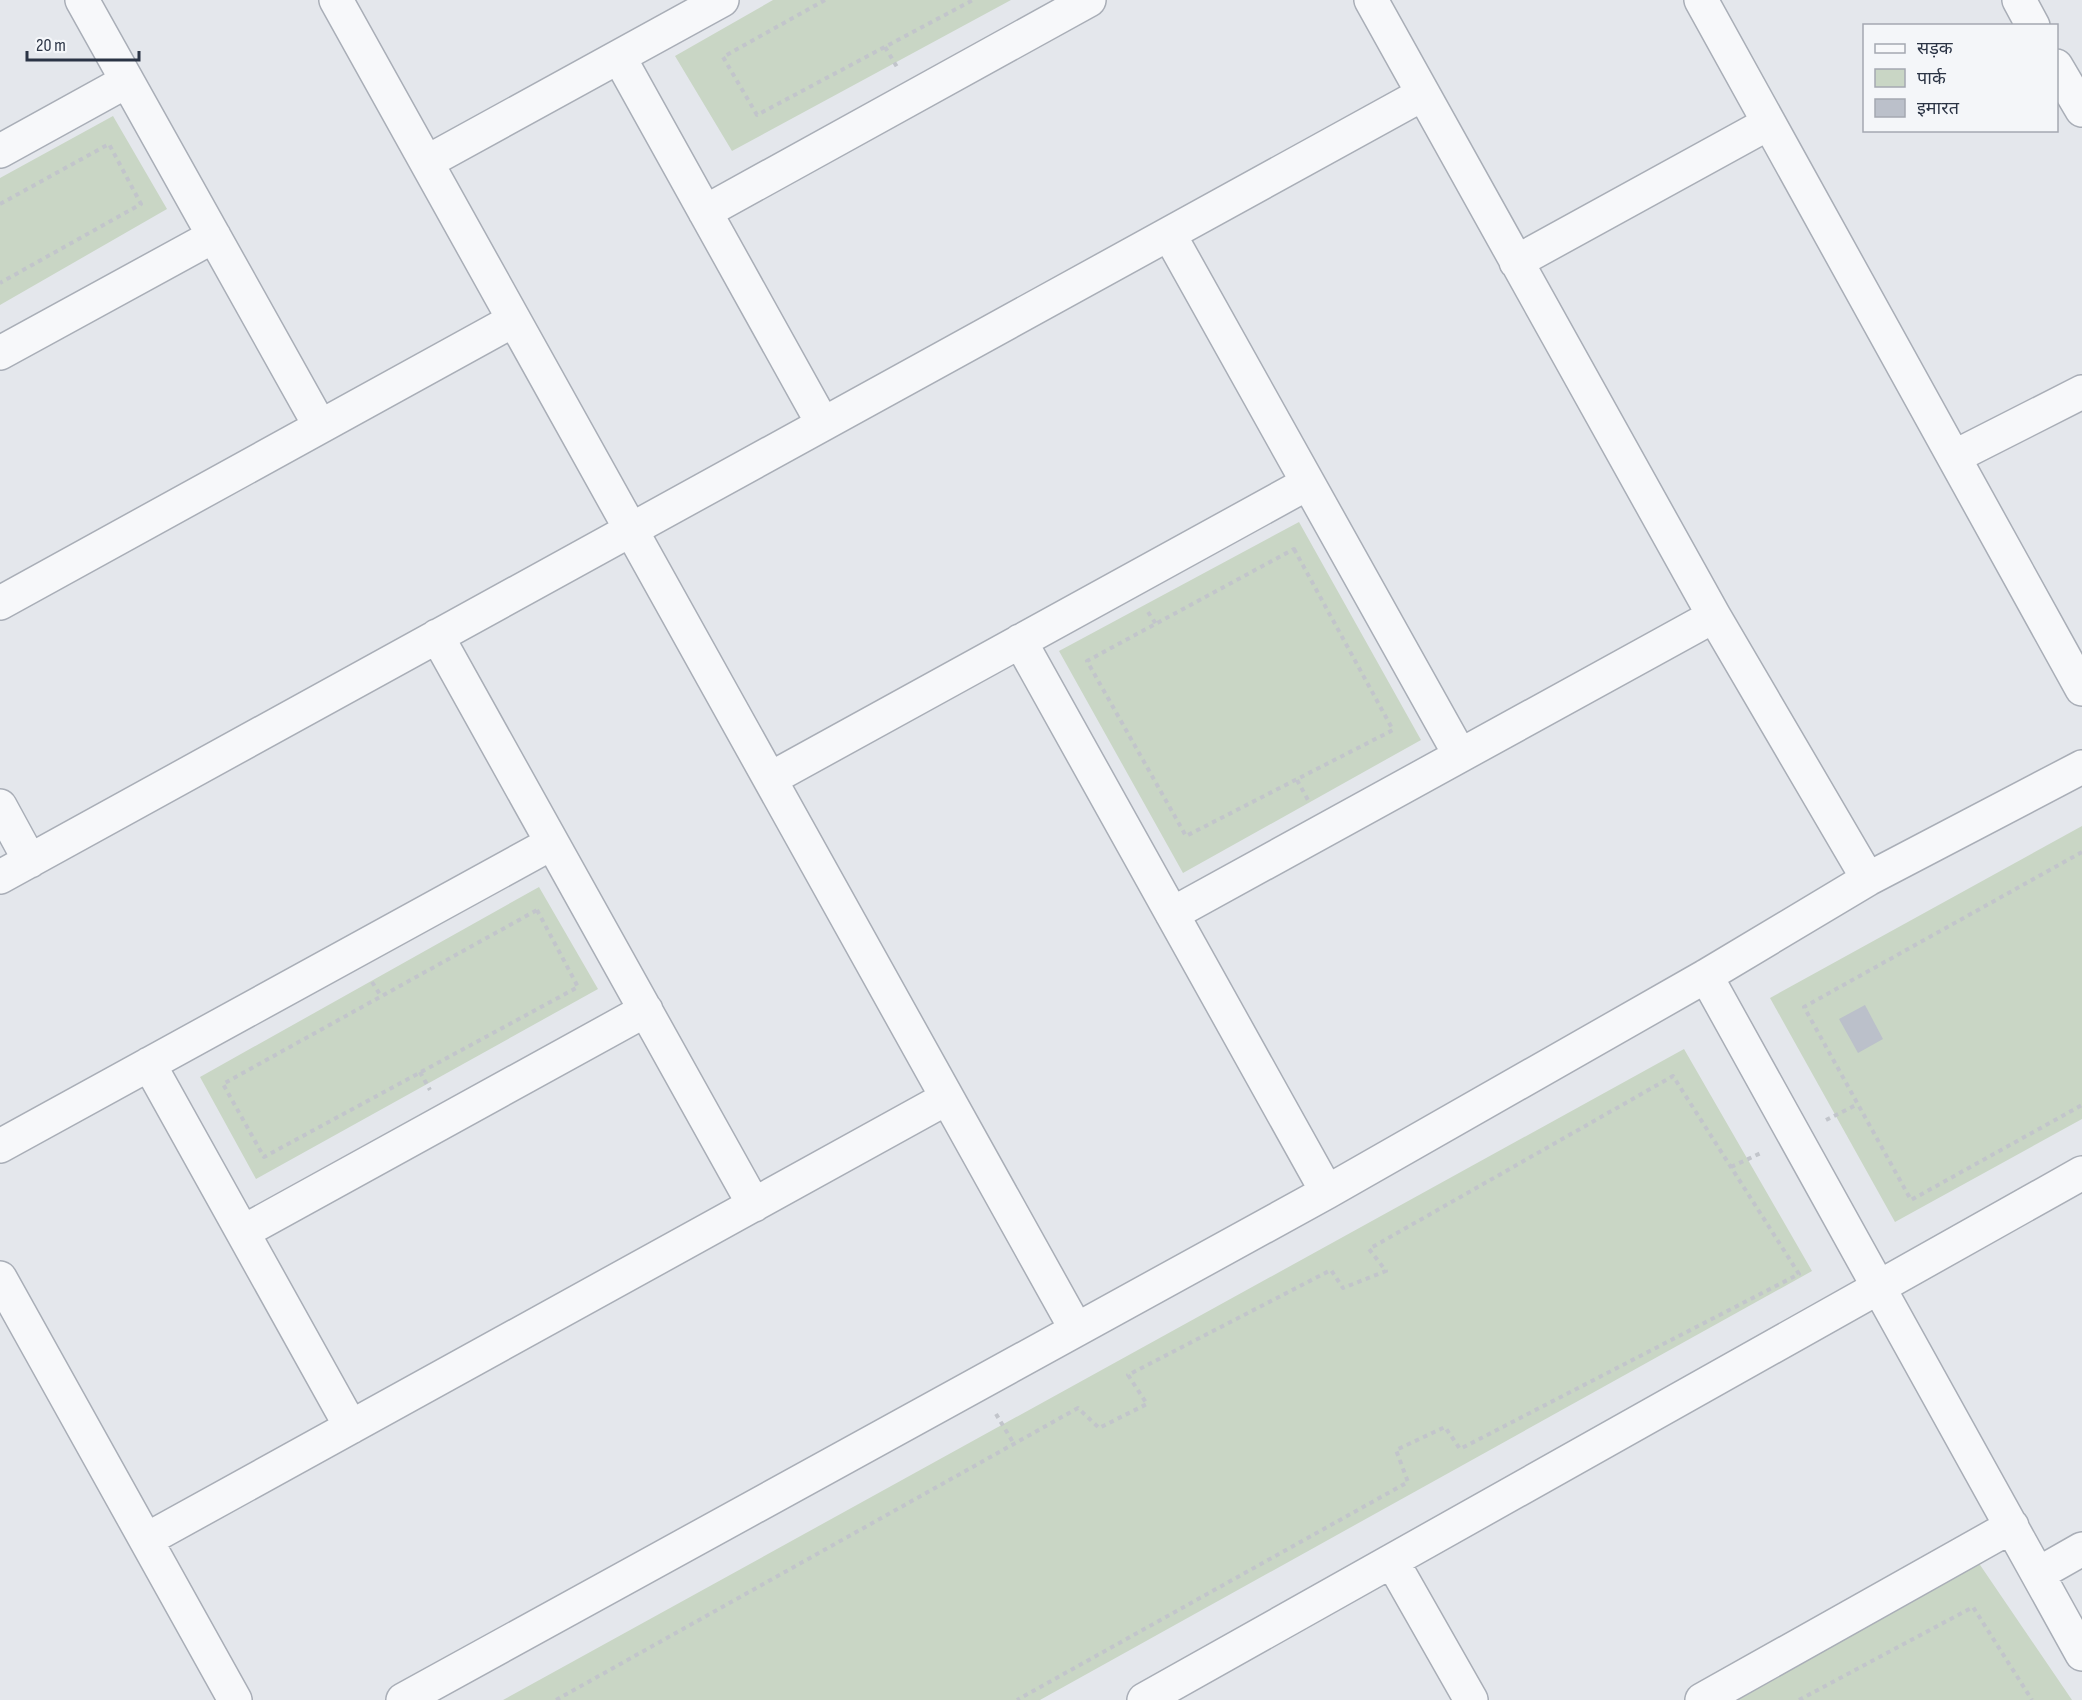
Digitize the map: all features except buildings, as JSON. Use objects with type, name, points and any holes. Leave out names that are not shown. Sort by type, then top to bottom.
[{"type":"street","points":[[82,0],[320,426]]},
{"type":"street","points":[[336,0],[1076,1329]]},
{"type":"street","points":[[427,162],[722,0]]},
{"type":"street","points":[[705,212],[1089,0]]},
{"type":"street","points":[[1371,0],[1714,616],[1868,879]]},
{"type":"street","points":[[1701,0],[2082,689]]},
{"type":"street","points":[[2019,0],[2032,24]]},
{"type":"street","points":[[619,57],[823,424]]},
{"type":"street","points":[[0,151],[127,81]]},
{"type":"street","points":[[0,877],[1423,94]]},
{"type":"street","points":[[1516,262],[1769,123]]},
{"type":"street","points":[[1169,234],[1460,755]]},
{"type":"street","points":[[0,353],[214,236]]},
{"type":"street","points":[[0,603],[514,320]]},
{"type":"street","points":[[1954,457],[2082,392]]},
{"type":"street","points":[[770,780],[1308,483]]},
{"type":"street","points":[[1172,914],[1714,616]]},
{"type":"street","points":[[437,636],[754,1205]]},
{"type":"street","points":[[1020,641],[1327,1192]]},
{"type":"street","points":[[403,1700],[1327,1192],[1706,976],[1868,879],[2082,767]]},
{"type":"street","points":[[0,806],[30,861]]},
{"type":"street","points":[[0,1146],[552,843]]},
{"type":"street","points":[[1706,976],[2082,1654]]},
{"type":"street","points":[[243,1232],[646,1010]]},
{"type":"street","points":[[149,1064],[351,1427]]},
{"type":"street","points":[[146,1540],[947,1098]]},
{"type":"street","points":[[1154,1698],[1392,1561],[2082,1173]]},
{"type":"street","points":[[0,1278],[235,1700]]},
{"type":"street","points":[[1702,1700],[2012,1526]]},
{"type":"street","points":[[2038,1574],[2082,1549]]},
{"type":"street","points":[[1392,1561],[1471,1700]]},
{"type":"path","points":[[825,0],[723,57],[756,115],[973,0]]},
{"type":"path","points":[[0,204],[109,144],[141,204],[0,283]]},
{"type":"path","points":[[1294,549],[1393,730],[1186,836],[1087,662],[1294,549]]},
{"type":"path","points":[[2082,852],[1804,1007],[1911,1200],[2082,1105]]},
{"type":"path","points":[[537,910],[578,987],[264,1157],[224,1084],[537,910]]},
{"type":"path","points":[[556,1700],[1078,1408],[1099,1428],[1147,1404],[1128,1375],[1330,1270],[1343,1288],[1386,1271],[1369,1249],[1673,1076],[1799,1274],[1460,1449],[1445,1427],[1396,1450],[1408,1482],[1017,1700]]},
{"type":"path","points":[[1799,1700],[1973,1606],[2032,1700]]},
{"type":"green space","points":[[773,0],[1011,0],[732,151],[675,56]]},
{"type":"green space","points":[[113,116],[167,209],[0,305],[0,178]]},
{"type":"green space","points":[[1299,522],[1421,740],[1183,873],[1059,651]]},
{"type":"green space","points":[[2082,826],[2082,1119],[1895,1222],[1770,998]]},
{"type":"green space","points":[[539,887],[598,989],[256,1179],[200,1077]]},
{"type":"green space","points":[[1684,1049],[1812,1271],[1040,1700],[503,1700]]},
{"type":"green space","points":[[1976,1559],[2072,1700],[1736,1700]]}]
